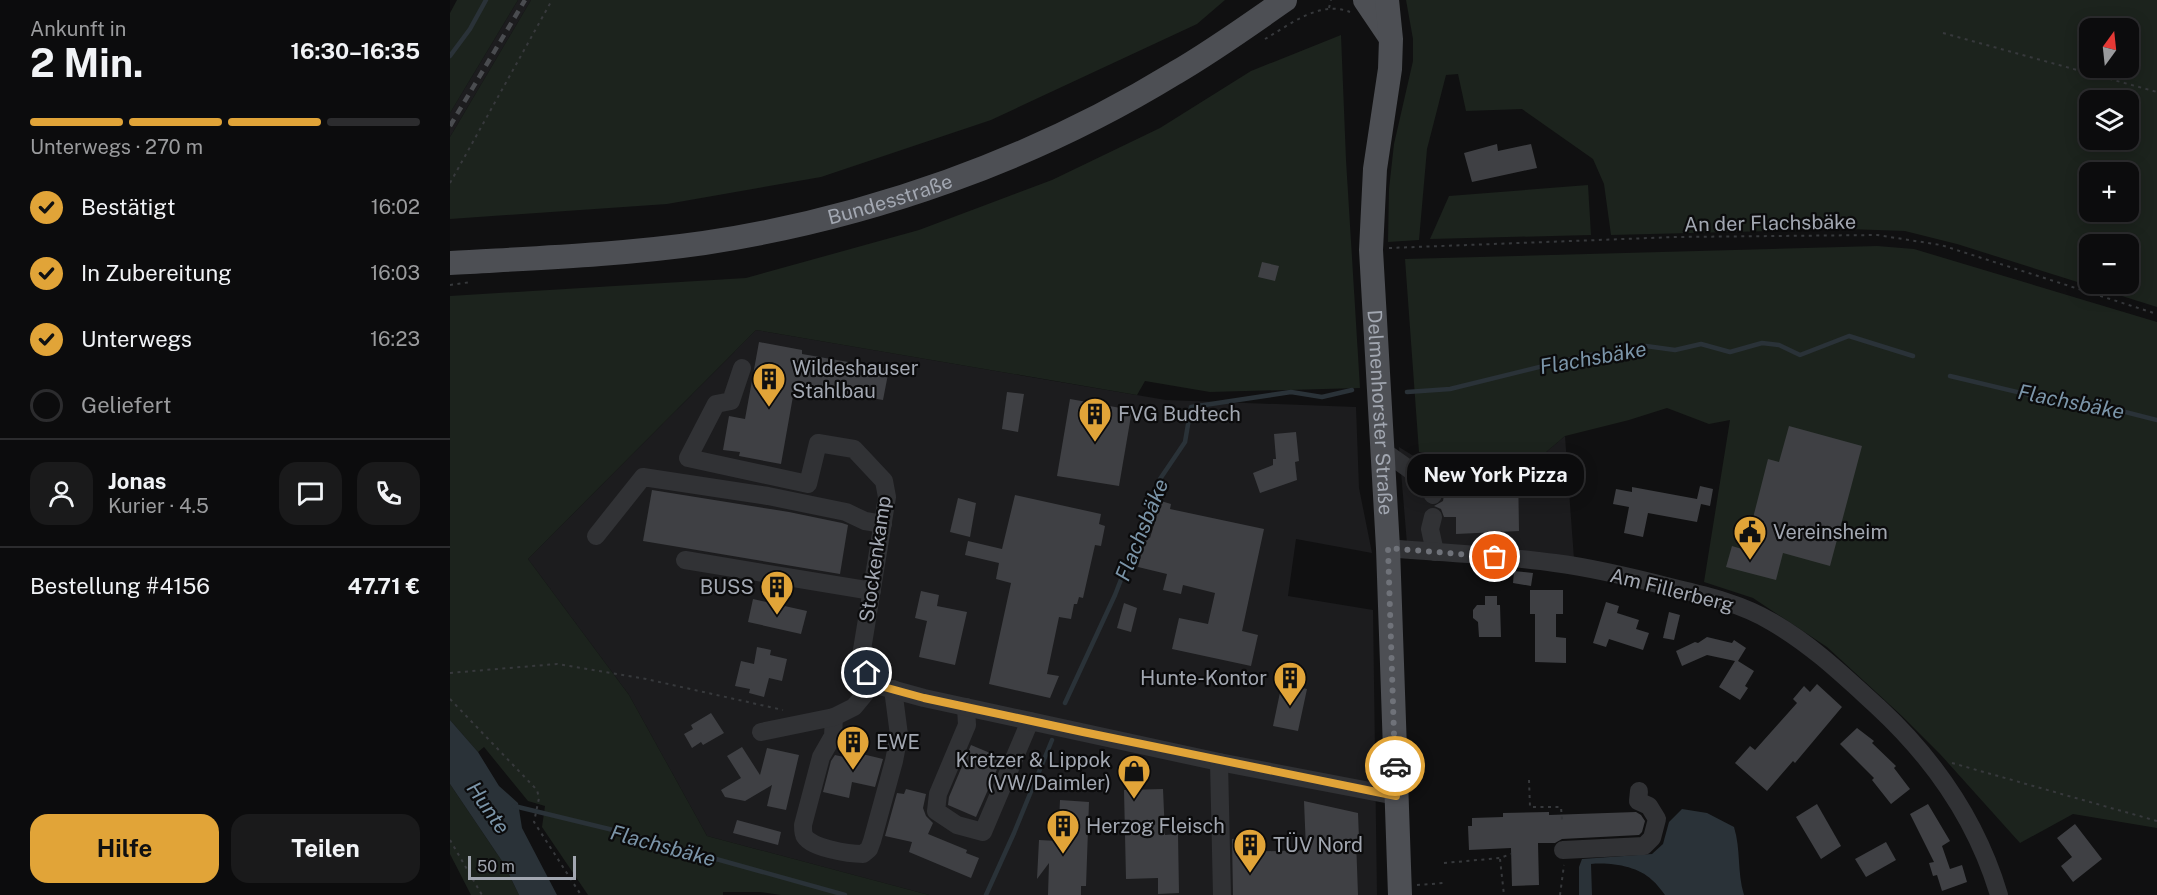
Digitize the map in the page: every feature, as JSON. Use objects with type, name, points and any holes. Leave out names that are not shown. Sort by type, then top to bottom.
[{"type":"main road","name":"Bundesstraße","points":[[450,263],[645,250],[704,243],[813,221],[920,190],[1025,151],[1125,102],[1221,45],[1285,0]]},
{"type":"main road","name":"Delmenhorster Straße","points":[[1360,3],[1391,39],[1390,69],[1375,169],[1371,250],[1388,548],[1400,891]]},
{"type":"street","name":"Stockenkamp","points":[[742,368],[731,400],[716,404],[688,458],[808,484],[818,443],[854,449],[884,481],[888,497],[860,662],[873,684]]},
{"type":"street","points":[[1382,450],[1423,479],[1433,495]]},
{"type":"street","points":[[596,536],[643,477],[768,496],[846,512],[865,521],[883,524]]},
{"type":"street","points":[[1433,517],[1430,529],[1435,552]]},
{"type":"street","name":"Am Fillerberg","points":[[1388,548],[1555,562],[1648,581],[1727,601],[1771,621],[1820,653],[1896,724],[1932,763],[1962,809],[1994,876],[1999,895]]},
{"type":"street","points":[[685,560],[872,591]]},
{"type":"street","points":[[761,732],[834,717],[854,707],[873,684],[966,707],[1219,762],[1396,796]]},
{"type":"street","points":[[834,717],[833,736],[821,757],[803,825],[803,835],[808,841],[821,847],[852,854],[863,854],[870,849],[899,735],[893,689]]},
{"type":"street","points":[[966,707],[967,725],[938,794],[936,811],[957,825],[983,832],[1030,721]]},
{"type":"street","points":[[1219,762],[1222,895]]},
{"type":"street","points":[[1563,850],[1644,846],[1652,838],[1657,819],[1649,806],[1638,801],[1639,791]]},
{"type":"path","points":[[450,183],[552,0]]},
{"type":"path","points":[[1331,0],[1360,3]]},
{"type":"path","points":[[1943,33],[2157,92]]},
{"type":"path","name":"An der Flachsbäke","points":[[1371,250],[1676,237],[1877,235],[1941,245],[2157,314]]},
{"type":"path","points":[[450,673],[557,664],[646,679],[789,712]]},
{"type":"path","points":[[450,699],[537,790],[539,798],[534,822],[581,895]]},
{"type":"path","points":[[1932,763],[1941,760],[2157,821]]},
{"type":"path","points":[[1529,780],[1530,807],[1561,807],[1562,820]]},
{"type":"path","points":[[450,840],[482,895]]},
{"type":"path","points":[[1444,863],[1500,858],[1511,854]]},
{"type":"path","points":[[1500,858],[1504,895]]},
{"type":"path","points":[[1400,891],[1444,883]]},
{"type":"shaded area","points":[[457,0],[518,0],[450,113],[450,13]]},
{"type":"shaded area","points":[[518,0],[531,0],[450,137],[450,113]]},
{"type":"shaded area","points":[[531,0],[1225,0],[1197,24],[991,120],[821,177],[667,204],[450,219],[450,137]]},
{"type":"shaded area","points":[[1406,0],[2157,0],[2157,307],[2116,294],[2139,294],[2139,234],[2079,234],[2079,282],[1957,244],[1905,231],[1848,229],[1611,235],[1604,184],[1593,159],[1522,109],[1466,111],[1458,74],[1446,75],[1427,149],[1419,240],[1388,242],[1389,189],[1394,144],[1413,61],[1413,39]]},
{"type":"shaded area","points":[[1341,35],[1360,388],[1210,392],[1145,381],[1137,395],[756,330],[528,559],[629,695],[707,836],[929,895],[781,895],[760,892],[723,892],[723,895],[588,895],[542,827],[545,806],[528,801],[484,747],[478,752],[450,720],[450,296],[746,278],[919,230],[1052,180],[1160,128],[1251,71]]},
{"type":"shaded area","points":[[1588,185],[1591,235],[1430,239],[1449,196]]},
{"type":"shaded area","points":[[1877,246],[1914,249],[2157,322],[2157,828],[2073,814],[2020,843],[1940,754],[1827,647],[1753,598],[1704,582],[1730,420],[1709,424],[1667,408],[1565,436],[1545,453],[1470,464],[1468,452],[1419,452],[1405,259]]},
{"type":"shaded area","points":[[756,330],[1166,400],[1356,407],[1359,488],[1372,553],[1296,539],[1288,596],[1373,610],[1377,895],[929,895],[707,836],[629,695],[528,559]]},
{"type":"shaded area","points":[[1565,436],[1574,559],[1407,544],[1399,447],[1420,460],[1451,466],[1545,453]]},
{"type":"shaded area","points":[[450,784],[504,864],[519,895],[471,895],[450,854]]},
{"type":"water","name":"Hunte","points":[[450,720],[478,752],[499,786],[518,803],[522,828],[557,895],[519,895],[504,864],[450,784]]},
{"type":"water","points":[[1682,809],[1707,813],[1734,827],[1744,895],[1665,895],[1646,875],[1632,868],[1615,864],[1591,864],[1592,895],[1579,895],[1579,867],[1582,859],[1652,854],[1663,844],[1669,822]]},
{"type":"building","points":[[1497,144],[1498,151],[1531,144],[1537,168],[1472,182],[1464,153]]},
{"type":"building","points":[[1262,262],[1279,266],[1275,281],[1258,277]]},
{"type":"building","name":"Wildeshauser Stahlbau","points":[[759,342],[802,350],[802,354],[889,369],[883,400],[795,385],[781,464],[739,456],[740,452],[723,450],[729,416],[745,419]]},
{"type":"building","points":[[1007,392],[1024,394],[1018,432],[1002,429]]},
{"type":"building","name":"FVG Budtech","points":[[1070,399],[1132,410],[1119,486],[1057,476]]},
{"type":"building","points":[[1789,426],[1862,446],[1830,566],[1783,553],[1776,580],[1726,567],[1732,546],[1755,553],[1764,521],[1753,518],[1768,459],[1779,462]]},
{"type":"building","points":[[1296,432],[1299,461],[1295,462],[1297,480],[1260,493],[1253,473],[1273,465],[1273,459],[1276,459],[1274,434]]},
{"type":"building","points":[[1518,468],[1519,531],[1456,534],[1456,517],[1444,517],[1441,509],[1434,506],[1443,501],[1444,495],[1455,494],[1455,478],[1470,478],[1470,469]]},
{"type":"building","points":[[1700,486],[1713,489],[1710,506],[1701,504],[1697,522],[1648,513],[1643,537],[1624,533],[1629,507],[1613,504],[1616,489],[1632,492],[1632,487],[1697,499]]},
{"type":"building","points":[[652,490],[789,512],[848,525],[840,574],[643,541]]},
{"type":"building","points":[[1015,495],[1101,514],[1099,524],[1105,526],[1101,546],[1095,545],[1083,598],[1079,597],[1077,604],[1074,604],[1071,619],[1059,617],[1047,674],[1059,676],[1050,698],[989,684],[1011,583],[996,579],[999,563],[965,555],[968,541],[1002,549]]},
{"type":"building","points":[[958,498],[976,503],[970,537],[950,532]]},
{"type":"building","points":[[1161,501],[1171,504],[1170,509],[1264,529],[1242,631],[1258,635],[1251,666],[1172,649],[1179,618],[1208,624],[1215,593],[1183,585],[1181,594],[1163,590],[1167,574],[1138,567],[1146,537],[1150,538]]},
{"type":"building","points":[[1514,571],[1533,573],[1531,586],[1513,583]]},
{"type":"building","points":[[1530,590],[1563,590],[1563,614],[1556,614],[1556,637],[1566,638],[1566,663],[1535,662],[1535,614],[1530,614]]},
{"type":"building","points":[[921,591],[939,595],[937,606],[967,612],[955,665],[919,657],[927,621],[915,618]]},
{"type":"building","points":[[1485,596],[1497,596],[1497,605],[1500,605],[1501,637],[1479,637],[1478,622],[1473,618],[1473,610],[1477,605],[1485,605]]},
{"type":"building","name":"BUSS","points":[[753,599],[807,611],[801,634],[748,622]]},
{"type":"building","points":[[1606,602],[1619,606],[1617,613],[1639,620],[1636,629],[1649,633],[1643,650],[1609,639],[1606,647],[1593,643]]},
{"type":"building","points":[[1124,603],[1137,608],[1131,632],[1117,628]]},
{"type":"building","points":[[1669,612],[1680,615],[1674,640],[1663,638]]},
{"type":"building","points":[[1707,637],[1732,643],[1734,640],[1746,648],[1738,661],[1754,671],[1745,686],[1748,688],[1740,700],[1719,687],[1735,661],[1707,655],[1682,666],[1676,651]]},
{"type":"building","points":[[757,647],[771,650],[770,655],[787,659],[782,681],[769,678],[764,697],[749,693],[750,689],[735,686],[741,661],[754,664]]},
{"type":"building","name":"Hunte-Kontor","points":[[1282,683],[1307,689],[1298,731],[1273,726]]},
{"type":"building","points":[[1817,684],[1842,707],[1795,763],[1793,761],[1767,791],[1735,763],[1750,746],[1755,750],[1797,703],[1793,699],[1804,686],[1810,692]]},
{"type":"building","points":[[711,713],[724,733],[703,745],[701,742],[692,748],[684,734],[693,729],[691,725]]},
{"type":"building","points":[[1857,728],[1874,741],[1872,743],[1896,766],[1894,768],[1910,789],[1891,804],[1872,780],[1874,778],[1840,744]]},
{"type":"building","points":[[971,745],[1002,758],[976,817],[948,805],[949,797]]},
{"type":"building","points":[[742,747],[760,775],[767,748],[799,755],[786,810],[767,806],[772,785],[745,801],[725,797],[721,790],[741,778],[727,756]]},
{"type":"building","name":"EWE","points":[[858,753],[883,759],[875,787],[852,782],[849,798],[823,792],[831,761],[835,755],[857,760]]},
{"type":"building","points":[[906,789],[926,794],[923,808],[926,816],[933,823],[928,834],[967,850],[966,853],[979,858],[971,878],[909,852],[912,842],[885,836],[897,793],[904,794]]},
{"type":"building","points":[[1163,789],[1165,835],[1178,834],[1179,893],[1158,894],[1158,878],[1126,879],[1124,790]]},
{"type":"building","name":"Herzog Fleisch","points":[[1060,800],[1089,802],[1086,886],[1081,886],[1081,895],[1048,895],[1049,863],[1037,879],[1039,840],[1058,841]]},
{"type":"building","points":[[1304,801],[1358,813],[1359,839],[1356,839],[1358,895],[1233,895],[1232,839],[1243,838],[1244,852],[1306,850]]},
{"type":"building","points":[[1817,804],[1841,846],[1821,859],[1796,817]]},
{"type":"building","points":[[1928,804],[1950,841],[1942,846],[1950,869],[1962,865],[1967,882],[1942,891],[1937,875],[1933,876],[1929,863],[1934,862],[1910,814]]},
{"type":"building","points":[[1549,812],[1549,815],[1636,812],[1645,821],[1639,835],[1562,839],[1555,843],[1538,843],[1539,885],[1512,886],[1511,848],[1469,850],[1468,826],[1472,826],[1472,818],[1503,817],[1503,813]]},
{"type":"building","points":[[737,820],[781,832],[778,845],[733,833]]},
{"type":"building","points":[[2075,824],[2102,859],[2073,882],[2061,866],[2072,857],[2057,838]]},
{"type":"building","points":[[1886,842],[1896,860],[1866,877],[1855,859]]},
{"type":"waterway","points":[[450,56],[470,29],[486,0]]},
{"type":"waterway","name":"Flachsbäke","points":[[1407,392],[1450,389],[1588,355],[1634,351],[1646,346],[1675,350],[1701,344],[1730,352],[1762,343],[1779,345],[1800,355],[1849,336],[1913,356]]},
{"type":"waterway","name":"Flachsbäke","points":[[1950,376],[2051,400],[2082,401],[2157,420]]},
{"type":"waterway","name":"Flachsbäke","points":[[1065,703],[1115,595],[1160,479],[1185,442],[1191,407],[1291,392],[1322,397],[1352,390]]},
{"type":"waterway","name":"Flachsbäke","points":[[986,895],[1052,740]]},
{"type":"waterway","name":"Flachsbäke","points":[[514,806],[609,829],[845,895]]},
{"type":"railway","points":[[450,126],[525,0]]},
{"type":"way so far","points":[[1395,766],[1388,548],[1495,557]]},
{"type":"place","name":"Wildeshauser Stahlbau","points":[[769,408]]},
{"type":"place","name":"FVG Budtech","points":[[1095,443]]},
{"type":"place","name":"New York Pizza","points":[[1495,557]]},
{"type":"place","name":"Vereinsheim","points":[[1750,561]]},
{"type":"place","name":"BUSS","points":[[777,616]]},
{"type":"place","name":"Hunte-Kontor","points":[[1290,707]]},
{"type":"place","name":"EWE","points":[[853,771]]},
{"type":"place","name":"Kretzer & Lippok (VW/Daimler)","points":[[1134,800]]},
{"type":"place","name":"Herzog Fleisch","points":[[1063,855]]},
{"type":"place","name":"TÜV Nord","points":[[1250,874]]},
{"type":"route","points":[[867,673],[873,684],[924,698],[1378,794],[1396,796],[1395,766]]}]
